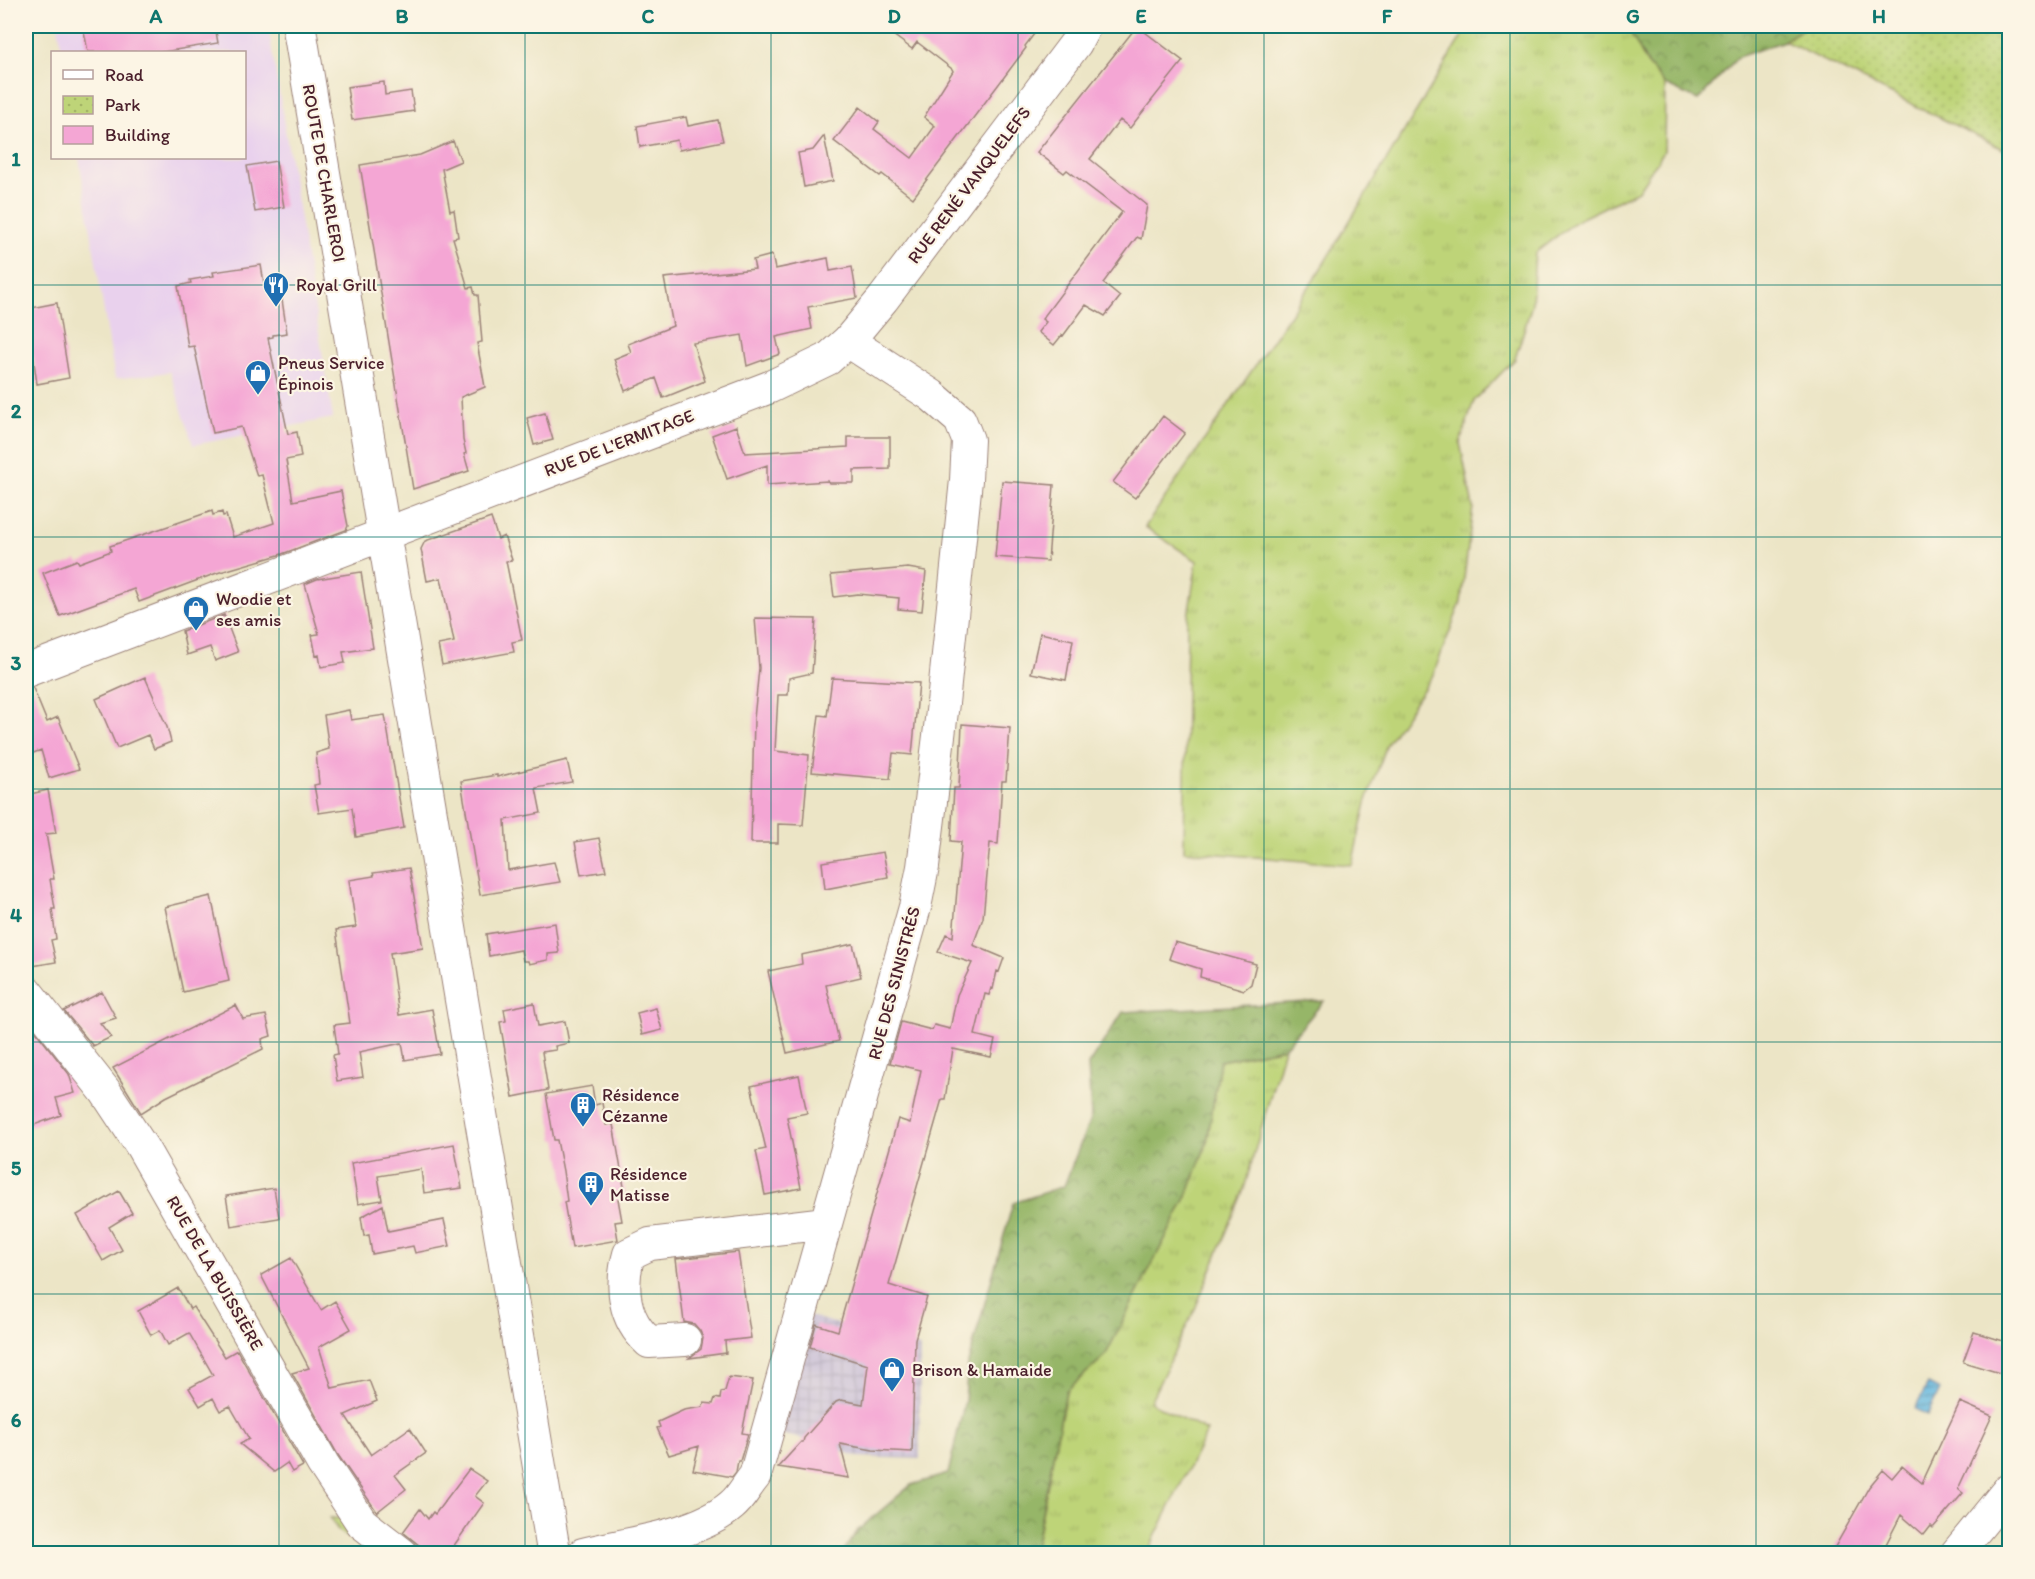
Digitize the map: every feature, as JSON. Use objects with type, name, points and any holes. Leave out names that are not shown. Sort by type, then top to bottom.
[{"type":"main road","name":"ROUTE DE CHARLEROI","points":[[299,26],[554,1554]]},
{"type":"street","name":"RUE RENÉ VANQUELEFS","points":[[848,341],[890,290],[1076,43],[1085,26]]},
{"type":"street","name":"RUE DE L'ERMITAGE","points":[[26,671],[770,387],[828,359],[848,341]]},
{"type":"street","name":"RUE DES SINISTRÉS","points":[[583,1554],[688,1529],[715,1517],[733,1504],[754,1476],[907,939],[921,877],[943,703],[968,440],[960,420],[931,395],[848,341]]},
{"type":"street","name":"RUE DE LA BUISSIÈRE","points":[[26,991],[105,1091],[142,1147],[323,1464],[362,1523],[402,1554]]},
{"type":"street","points":[[685,1340],[649,1342],[637,1331],[626,1300],[624,1274],[629,1254],[650,1244],[826,1223]]},
{"type":"street","points":[[1956,1554],[2010,1488]]},
{"type":"shaded area","points":[[58,26],[268,26],[333,418],[193,445],[170,372],[115,379],[79,159],[246,159],[246,51],[62,51]]},
{"type":"shaded area","points":[[809,1316],[920,1347],[920,1459],[858,1457],[824,1444],[780,1434]]},
{"type":"green space","points":[[1468,26],[1627,26],[1647,63],[1665,85],[1664,151],[1638,191],[1578,220],[1535,253],[1532,304],[1515,359],[1474,401],[1460,443],[1473,507],[1461,602],[1433,675],[1387,744],[1366,803],[1352,865],[1184,851],[1187,623],[1197,561],[1145,527],[1315,278]]},
{"type":"green space","points":[[1627,26],[1807,26],[1784,41],[1738,57],[1698,100],[1665,85],[1647,63]]},
{"type":"green space","points":[[1807,26],[2009,26],[2009,152],[1784,41]]},
{"type":"green space","points":[[1324,1001],[1284,1048],[1220,1061],[1207,1142],[1187,1196],[1105,1356],[1066,1391],[1034,1553],[842,1553],[858,1530],[911,1485],[948,1474],[965,1400],[968,1363],[1013,1203],[1064,1186],[1091,1117],[1088,1065],[1123,1012]]},
{"type":"green space","points":[[1284,1048],[1244,1189],[1195,1309],[1150,1402],[1207,1431],[1147,1553],[1034,1554],[1066,1391],[1105,1356],[1187,1196],[1207,1142],[1220,1061]]},
{"type":"green space","points":[[330,1518],[346,1518],[387,1553],[370,1553],[338,1530]]},
{"type":"water","points":[[1928,1384],[1940,1390],[1927,1415],[1915,1409]]},
{"type":"building","points":[[83,26],[215,26],[218,43],[169,51],[88,51]]},
{"type":"building","points":[[881,26],[1040,26],[1025,46],[1026,48],[913,198],[834,141],[860,107],[879,122],[874,129],[912,158],[935,126],[924,117],[953,71],[952,69],[917,42],[912,49]]},
{"type":"building","points":[[1137,26],[1183,61],[1130,128],[1120,120],[1090,159],[1147,205],[1141,239],[1137,237],[1103,283],[1120,297],[1105,316],[1086,305],[1054,345],[1038,332],[1046,322],[1042,319],[1122,212],[1067,170],[1064,173],[1037,152]]},
{"type":"building","points":[[384,82],[385,95],[411,91],[414,111],[352,120],[347,87]]},
{"type":"building","points":[[686,117],[688,126],[718,120],[723,141],[679,150],[677,140],[640,147],[637,126]]},
{"type":"building","points":[[824,136],[833,181],[804,187],[798,153],[813,150]]},
{"type":"building","points":[[453,141],[461,161],[442,169],[450,211],[454,210],[458,237],[453,238],[468,288],[473,287],[475,295],[478,295],[482,342],[477,343],[485,387],[461,397],[463,440],[466,453],[464,454],[469,471],[413,489],[360,165],[420,155]]},
{"type":"building","points":[[276,161],[284,207],[255,212],[247,166]]},
{"type":"building","points":[[772,255],[775,269],[828,258],[830,271],[852,267],[857,298],[808,307],[812,329],[776,337],[780,354],[747,366],[742,335],[693,343],[705,381],[663,398],[656,378],[625,391],[614,359],[631,352],[628,344],[673,326],[664,278],[755,269],[753,260]]},
{"type":"building","points":[[261,265],[264,283],[279,280],[287,333],[268,338],[288,434],[297,432],[301,457],[286,460],[293,501],[341,491],[348,526],[346,530],[139,602],[134,589],[60,616],[43,573],[77,560],[79,563],[111,551],[110,546],[212,511],[213,515],[222,512],[223,516],[226,515],[233,537],[274,523],[262,475],[257,476],[241,427],[213,433],[194,346],[188,347],[178,286],[191,283],[190,280],[214,276],[213,272]]},
{"type":"building","points":[[57,303],[69,378],[37,384],[33,355],[26,356],[26,309]]},
{"type":"building","points":[[545,413],[553,440],[534,445],[527,418]]},
{"type":"building","points":[[1163,416],[1185,433],[1135,498],[1113,482]]},
{"type":"building","points":[[736,426],[745,453],[848,447],[848,437],[890,437],[890,469],[854,470],[854,483],[829,483],[828,481],[767,485],[767,465],[727,479],[712,435]]},
{"type":"building","points":[[1002,481],[1054,485],[1048,561],[995,557]]},
{"type":"building","points":[[491,518],[498,539],[504,536],[512,560],[506,561],[522,640],[512,642],[514,652],[442,665],[438,645],[454,642],[441,578],[427,581],[421,549],[425,541]]},
{"type":"building","points":[[908,568],[926,571],[922,611],[898,609],[899,598],[858,594],[834,597],[831,575]]},
{"type":"building","points":[[361,572],[373,648],[343,652],[345,663],[321,667],[319,655],[316,656],[312,635],[319,634],[305,584],[317,579]]},
{"type":"building","points":[[224,615],[238,652],[215,661],[210,647],[187,655],[182,631]]},
{"type":"building","points":[[755,618],[816,619],[812,673],[789,678],[788,695],[778,695],[775,751],[809,755],[803,825],[778,824],[778,843],[751,843],[754,719],[759,668]]},
{"type":"building","points":[[1040,633],[1073,640],[1066,680],[1031,673]]},
{"type":"building","points":[[145,677],[167,727],[171,742],[154,749],[148,735],[117,748],[96,699]]},
{"type":"building","points":[[832,678],[919,683],[912,755],[893,753],[890,779],[812,772],[819,715],[827,716]]},
{"type":"building","points":[[33,688],[47,722],[58,717],[79,769],[49,778],[41,750],[26,756],[26,689]]},
{"type":"building","points":[[349,710],[351,720],[385,715],[404,828],[356,837],[352,808],[319,813],[314,785],[319,784],[316,753],[329,749],[324,715]]},
{"type":"building","points":[[962,724],[1010,728],[1006,781],[1002,781],[998,844],[990,843],[983,918],[973,945],[1004,958],[999,972],[997,971],[993,989],[991,988],[989,995],[985,994],[975,1035],[995,1040],[991,1057],[953,1049],[945,1099],[942,1099],[889,1285],[927,1297],[915,1339],[912,1452],[873,1450],[840,1444],[849,1478],[778,1467],[803,1442],[836,1402],[841,1400],[863,1404],[868,1365],[810,1347],[816,1324],[838,1331],[898,1119],[910,1123],[921,1070],[890,1063],[901,1022],[932,1030],[934,1025],[950,1029],[957,995],[972,963],[938,952],[946,934],[953,937],[961,842],[951,841],[954,788],[959,788]]},
{"type":"building","points":[[567,760],[572,782],[536,788],[541,813],[505,820],[508,870],[554,862],[560,882],[480,895],[461,781],[497,775],[497,777]]},
{"type":"building","points":[[48,790],[56,833],[46,834],[54,879],[50,879],[55,909],[52,909],[56,939],[51,940],[56,962],[26,967],[26,795]]},
{"type":"building","points":[[599,838],[606,871],[581,875],[575,842]]},
{"type":"building","points":[[883,852],[888,877],[825,889],[822,862]]},
{"type":"building","points":[[409,868],[423,948],[390,953],[399,1015],[432,1009],[440,1054],[405,1060],[402,1043],[359,1052],[363,1077],[337,1081],[333,1055],[338,1054],[334,1025],[350,1023],[336,930],[356,927],[349,880],[374,876],[373,873]]},
{"type":"building","points":[[211,896],[229,981],[183,992],[165,907]]},
{"type":"building","points":[[555,923],[559,953],[548,954],[548,960],[529,964],[528,961],[523,961],[521,950],[489,956],[486,934]]},
{"type":"building","points":[[1175,942],[1256,964],[1251,984],[1244,990],[1200,977],[1201,969],[1169,959]]},
{"type":"building","points":[[853,944],[861,977],[826,985],[839,1041],[787,1053],[768,971],[802,964],[801,955]]},
{"type":"building","points":[[102,992],[116,1018],[100,1023],[111,1037],[93,1046],[64,1011]]},
{"type":"building","points":[[534,1003],[538,1026],[565,1021],[569,1043],[555,1046],[556,1050],[542,1052],[548,1090],[513,1097],[500,1022],[506,1021],[504,1009]]},
{"type":"building","points":[[236,1005],[243,1019],[266,1015],[271,1036],[262,1039],[263,1049],[166,1097],[141,1113],[113,1068]]},
{"type":"building","points":[[656,1008],[662,1030],[642,1035],[637,1013]]},
{"type":"building","points":[[33,1028],[69,1074],[75,1093],[56,1098],[61,1115],[26,1128],[26,1032]]},
{"type":"building","points":[[799,1075],[807,1113],[787,1117],[801,1188],[765,1195],[756,1151],[766,1149],[751,1086]]},
{"type":"building","points":[[592,1086],[595,1105],[602,1103],[606,1125],[613,1124],[626,1198],[618,1199],[622,1221],[615,1222],[618,1240],[572,1248],[564,1202],[567,1201],[563,1171],[557,1140],[554,1140],[546,1094]]},
{"type":"building","points":[[454,1144],[462,1188],[424,1193],[421,1169],[378,1176],[382,1200],[358,1204],[351,1163]]},
{"type":"building","points":[[274,1188],[279,1218],[231,1226],[226,1196]]},
{"type":"building","points":[[119,1191],[132,1213],[109,1227],[122,1250],[103,1261],[77,1215]]},
{"type":"building","points":[[383,1205],[388,1231],[444,1220],[450,1246],[415,1253],[413,1246],[372,1254],[369,1235],[364,1236],[361,1217]]},
{"type":"building","points":[[738,1252],[751,1338],[725,1341],[726,1353],[689,1358],[701,1349],[703,1338],[694,1324],[684,1322],[676,1259]]},
{"type":"building","points":[[291,1258],[321,1310],[335,1301],[351,1329],[319,1347],[332,1388],[369,1380],[377,1401],[345,1415],[371,1455],[410,1428],[426,1453],[395,1475],[406,1489],[377,1512],[338,1455],[292,1373],[309,1368],[261,1275]]},
{"type":"building","points":[[178,1288],[190,1309],[193,1307],[225,1357],[237,1350],[303,1466],[292,1472],[287,1463],[274,1472],[240,1444],[249,1439],[230,1406],[220,1411],[213,1398],[200,1406],[189,1388],[213,1375],[189,1333],[168,1345],[160,1330],[151,1335],[138,1311]]},
{"type":"building","points":[[1974,1332],[2010,1343],[2010,1376],[1963,1362]]},
{"type":"building","points":[[729,1377],[753,1380],[742,1433],[748,1434],[736,1472],[732,1477],[693,1470],[699,1446],[669,1455],[657,1428],[660,1427],[658,1422],[684,1410],[703,1407],[704,1403],[713,1404],[715,1398],[720,1399],[721,1392],[725,1391]]},
{"type":"building","points":[[1960,1402],[1992,1416],[1958,1489],[1963,1493],[1933,1528],[1931,1526],[1924,1535],[1901,1515],[1881,1554],[1831,1554],[1869,1487],[1883,1470],[1892,1478],[1902,1466],[1922,1483]]},
{"type":"building","points":[[469,1469],[487,1481],[475,1496],[484,1503],[448,1554],[430,1554],[403,1532],[420,1509],[428,1519],[433,1512],[435,1514]]},
{"type":"place","name":"Royal Grill","points":[[276,308]]},
{"type":"place","name":"Pneus Service Épinois","points":[[258,396]]},
{"type":"place","name":"Woodie et ses amis","points":[[196,632]]},
{"type":"place","name":"Résidence Cézanne","points":[[583,1128]]},
{"type":"place","name":"Résidence Matisse","points":[[591,1207]]},
{"type":"place","name":"Brison & Hamaide","points":[[892,1393]]}]
